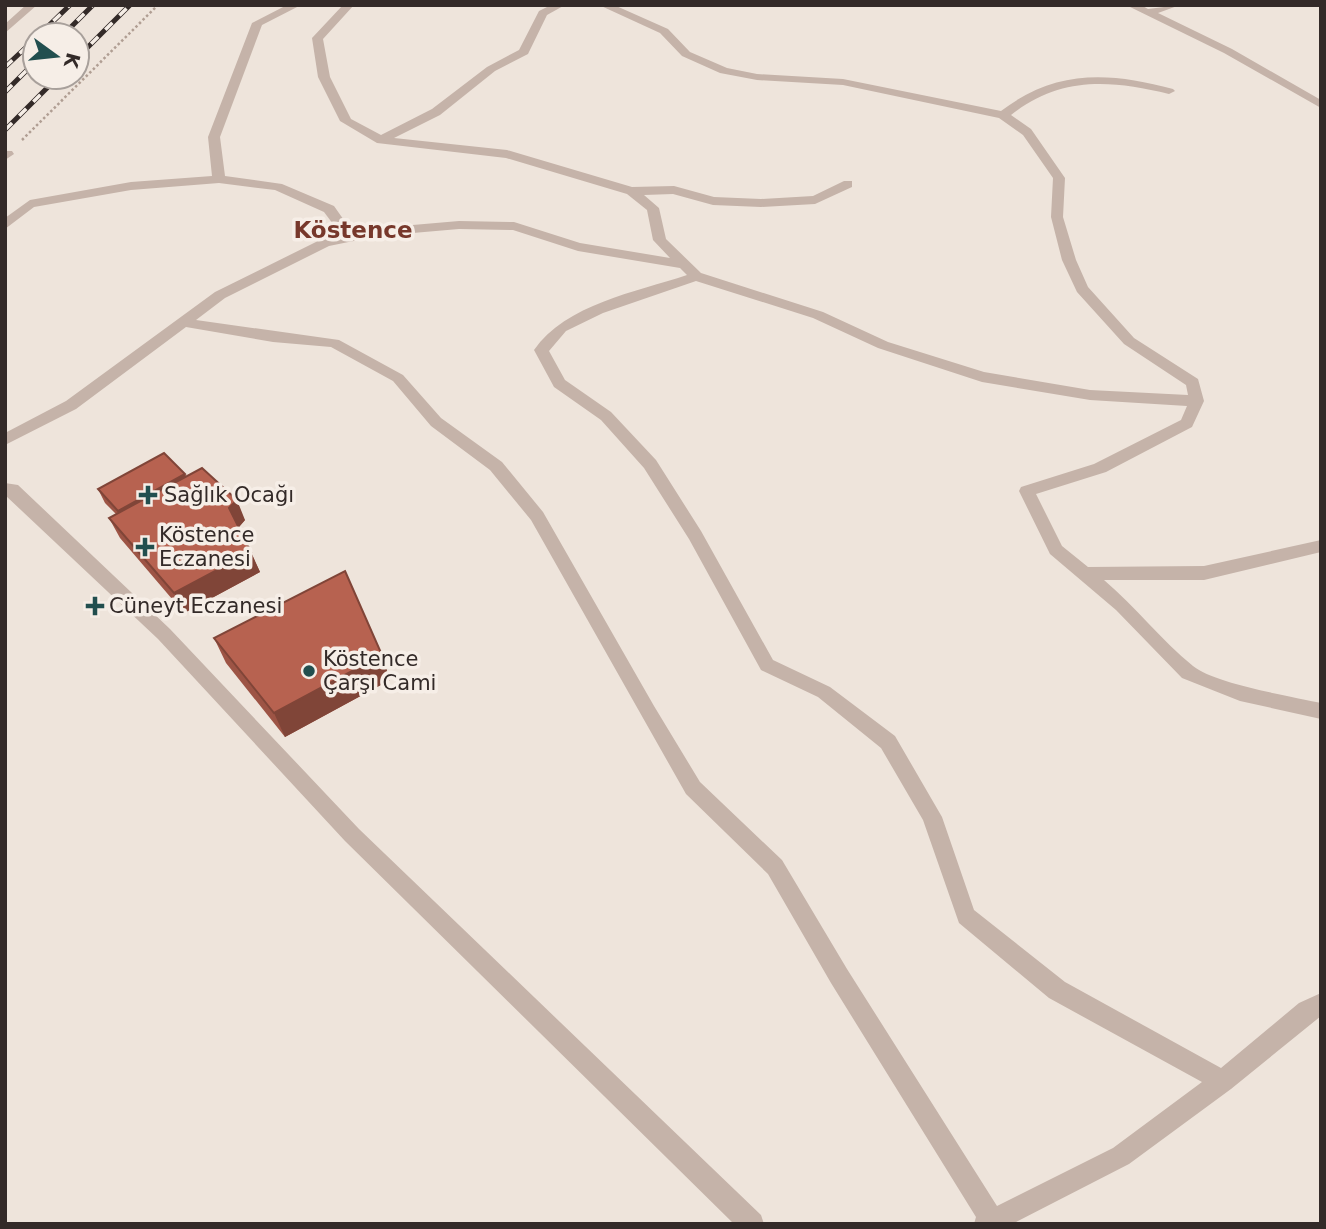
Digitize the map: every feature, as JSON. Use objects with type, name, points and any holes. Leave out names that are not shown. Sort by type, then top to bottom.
[{"type":"street","points":[[5,30],[32,5]]},
{"type":"street","points":[[219,178],[214,137],[257,23],[296,5]]},
{"type":"street","points":[[349,5],[317,38],[324,77],[346,121],[381,140],[507,154],[563,173],[631,191],[674,190],[713,201],[761,203],[815,200],[848,184]]},
{"type":"street","points":[[381,140],[436,112],[491,69],[524,52],[543,13],[560,5]]},
{"type":"street","points":[[604,5],[664,31],[686,54],[724,71],[757,77],[843,82],[1003,115],[1027,132],[1059,178],[1057,218],[1069,260],[1082,289],[1129,341],[1193,383],[1196,401],[1186,423],[1148,445],[1100,468],[1027,491],[1056,550],[1122,605],[1188,673],[1240,693],[1321,711]]},
{"type":"street","points":[[1131,5],[1186,28],[1256,64],[1321,105]]},
{"type":"street","points":[[1148,12],[1175,5]]},
{"type":"street","points":[[1003,115],[1017,102],[1054,85],[1080,79],[1134,81],[1169,91]]},
{"type":"street","points":[[5,225],[30,204],[131,186],[219,178],[278,187],[329,209],[351,238]]},
{"type":"street","points":[[631,191],[653,208],[660,240],[690,270]]},
{"type":"street","points":[[5,440],[71,405],[220,295],[325,243],[378,232],[459,225],[514,226],[578,247],[690,270],[818,314],[883,345],[982,377],[1090,395],[1196,401]]},
{"type":"street","points":[[690,270],[561,328],[541,350],[559,383],[606,416],[650,464],[695,535],[767,665],[824,692],[888,742],[932,817],[966,916],[1057,990],[1223,1081]]},
{"type":"street","points":[[183,322],[272,337],[334,343],[398,379],[436,422],[496,466],[537,516],[693,788],[775,867],[989,1222],[1121,1156],[1223,1081],[1307,1012],[1321,1004]]},
{"type":"street","points":[[5,489],[12,489],[164,634],[352,835],[752,1224]]},
{"type":"street","points":[[1086,574],[1204,573],[1321,547]]},
{"type":"path","points":[[7,155],[158,5]]},
{"type":"building","points":[[164,453],[185,474],[118,511],[98,489]]},
{"type":"building","points":[[202,468],[237,500],[229,508],[251,552],[174,593],[109,518]]},
{"type":"building","name":"Köstence Çarşı Cami","points":[[345,571],[382,655],[274,713],[214,638]]},
{"type":"railway","points":[[53,21],[70,5]]},
{"type":"railway","points":[[77,21],[93,5]]},
{"type":"railway","points":[[91,44],[130,5]]},
{"type":"railway","points":[[5,67],[21,52]]},
{"type":"railway","points":[[5,92],[21,76]]},
{"type":"railway","points":[[5,130],[44,91]]},
{"type":"place","name":"Sağlık Ocağı","points":[[148,495]]},
{"type":"place","name":"Köstence Eczanesi","points":[[145,547]]},
{"type":"place","name":"Cüneyt Eczanesi","points":[[95,606]]},
{"type":"place","name":"Köstence Çarşı Cami","points":[[309,671]]},
{"type":"district","name":"Köstence","points":[[353,230]]}]
